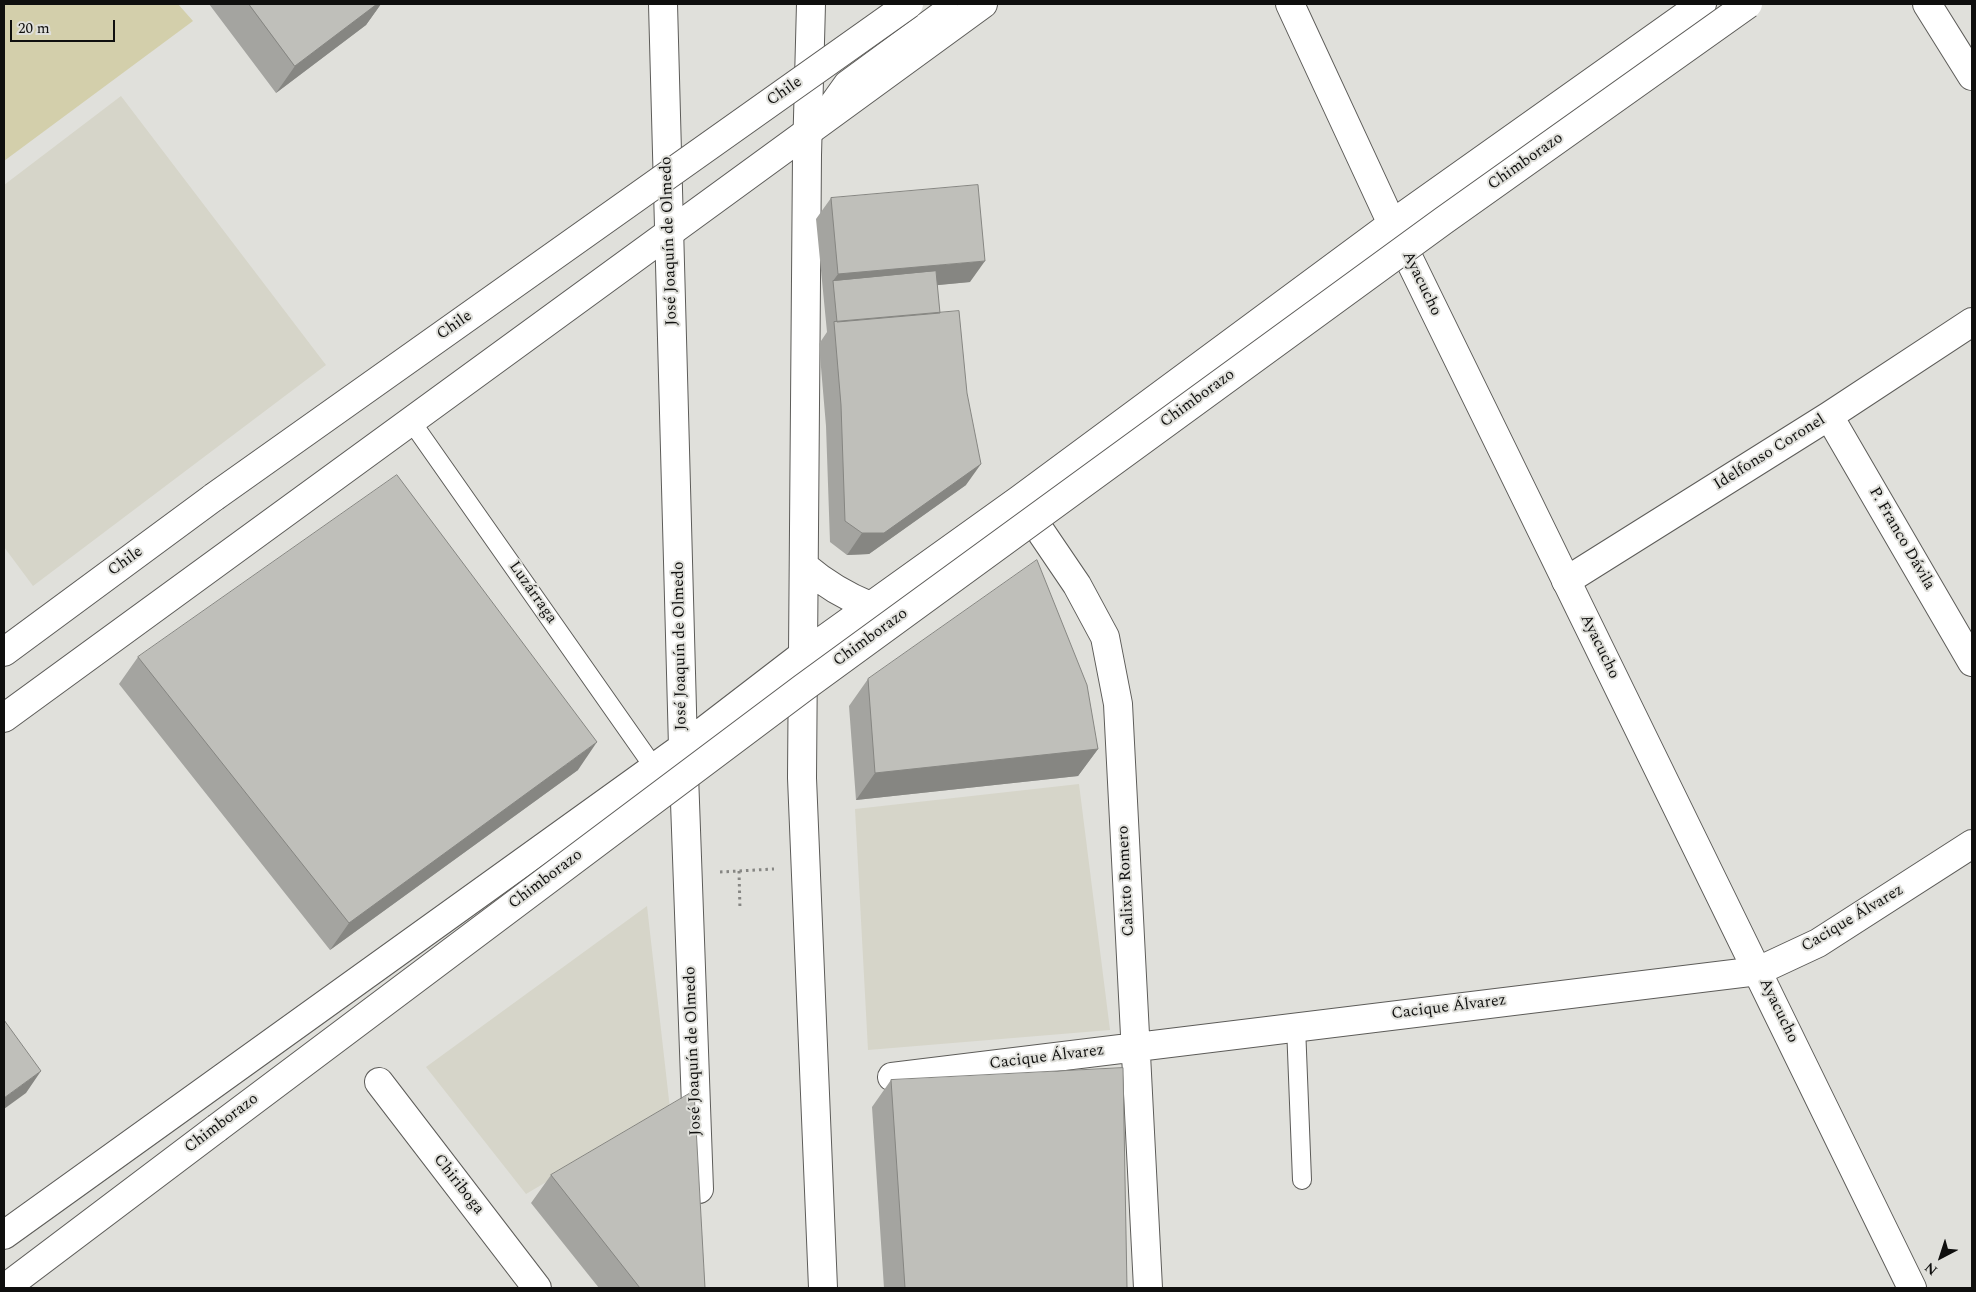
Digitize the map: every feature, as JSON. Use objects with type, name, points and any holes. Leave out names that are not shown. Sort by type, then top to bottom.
[{"type":"street","name":"José Joaquín de Olmedo","points":[[663,4],[683,746],[700,1209]]},
{"type":"street","points":[[811,4],[808,131],[802,778],[823,1288]]},
{"type":"street","name":"Chile","points":[[4,652],[214,498],[909,4]]},
{"type":"street","points":[[4,718],[983,4]]},
{"type":"street","name":"Ayacucho","points":[[1290,4],[1392,224],[1912,1288]]},
{"type":"street","name":"Chimborazo","points":[[4,1235],[683,746],[804,654],[1019,500],[1392,224],[1702,4]]},
{"type":"street","name":"Chimborazo","points":[[5,1288],[802,688],[1443,221],[1748,4]]},
{"type":"street","points":[[1927,4],[1972,76]]},
{"type":"street","name":"Idelfonso Coronel","points":[[1566,581],[1829,416],[1972,322]]},
{"type":"street","name":"P. Franco Dávila","points":[[1829,416],[1972,662]]},
{"type":"street","name":"Calixto Romero","points":[[1019,500],[1077,585],[1105,638],[1118,704],[1148,1288]]},
{"type":"street","points":[[804,566],[824,583],[870,606]]},
{"type":"street","name":"Cacique Álvarez","points":[[892,1077],[1296,1026],[1758,971],[1818,943],[1972,844]]},
{"type":"street","name":"Chiriboga","points":[[379,1082],[538,1288]]},
{"type":"lane","points":[[808,131],[844,81],[950,4]]},
{"type":"lane","name":"Luzárraga","points":[[412,421],[653,766]]},
{"type":"lane","points":[[1296,1026],[1302,1180]]},
{"type":"path","points":[[687,874],[807,866]]},
{"type":"path","points":[[739,871],[740,910]]},
{"type":"shaded area","points":[[4,4],[178,4],[193,21],[4,161]]},
{"type":"shaded area","points":[[121,96],[326,365],[33,586],[4,547],[4,185]]},
{"type":"shaded area","points":[[1079,784],[1110,1030],[868,1050],[855,809]]},
{"type":"shaded area","points":[[647,906],[670,1109],[526,1194],[426,1067]]},
{"type":"building","points":[[249,4],[377,4],[295,66]]},
{"type":"building","points":[[978,185],[985,261],[838,274],[831,198]]},
{"type":"building","points":[[936,271],[940,313],[837,322],[833,281]]},
{"type":"building","points":[[959,311],[967,393],[981,464],[884,533],[862,533],[845,521],[841,405],[834,322]]},
{"type":"building","points":[[397,475],[597,742],[349,923],[138,657]]},
{"type":"building","points":[[1037,560],[1087,685],[1098,749],[875,773],[868,679]]},
{"type":"building","points":[[4,1020],[41,1071],[4,1098]]},
{"type":"building","points":[[1123,1068],[1127,1288],[905,1288],[891,1080]]},
{"type":"building","points":[[694,1091],[705,1288],[640,1288],[551,1175]]}]
